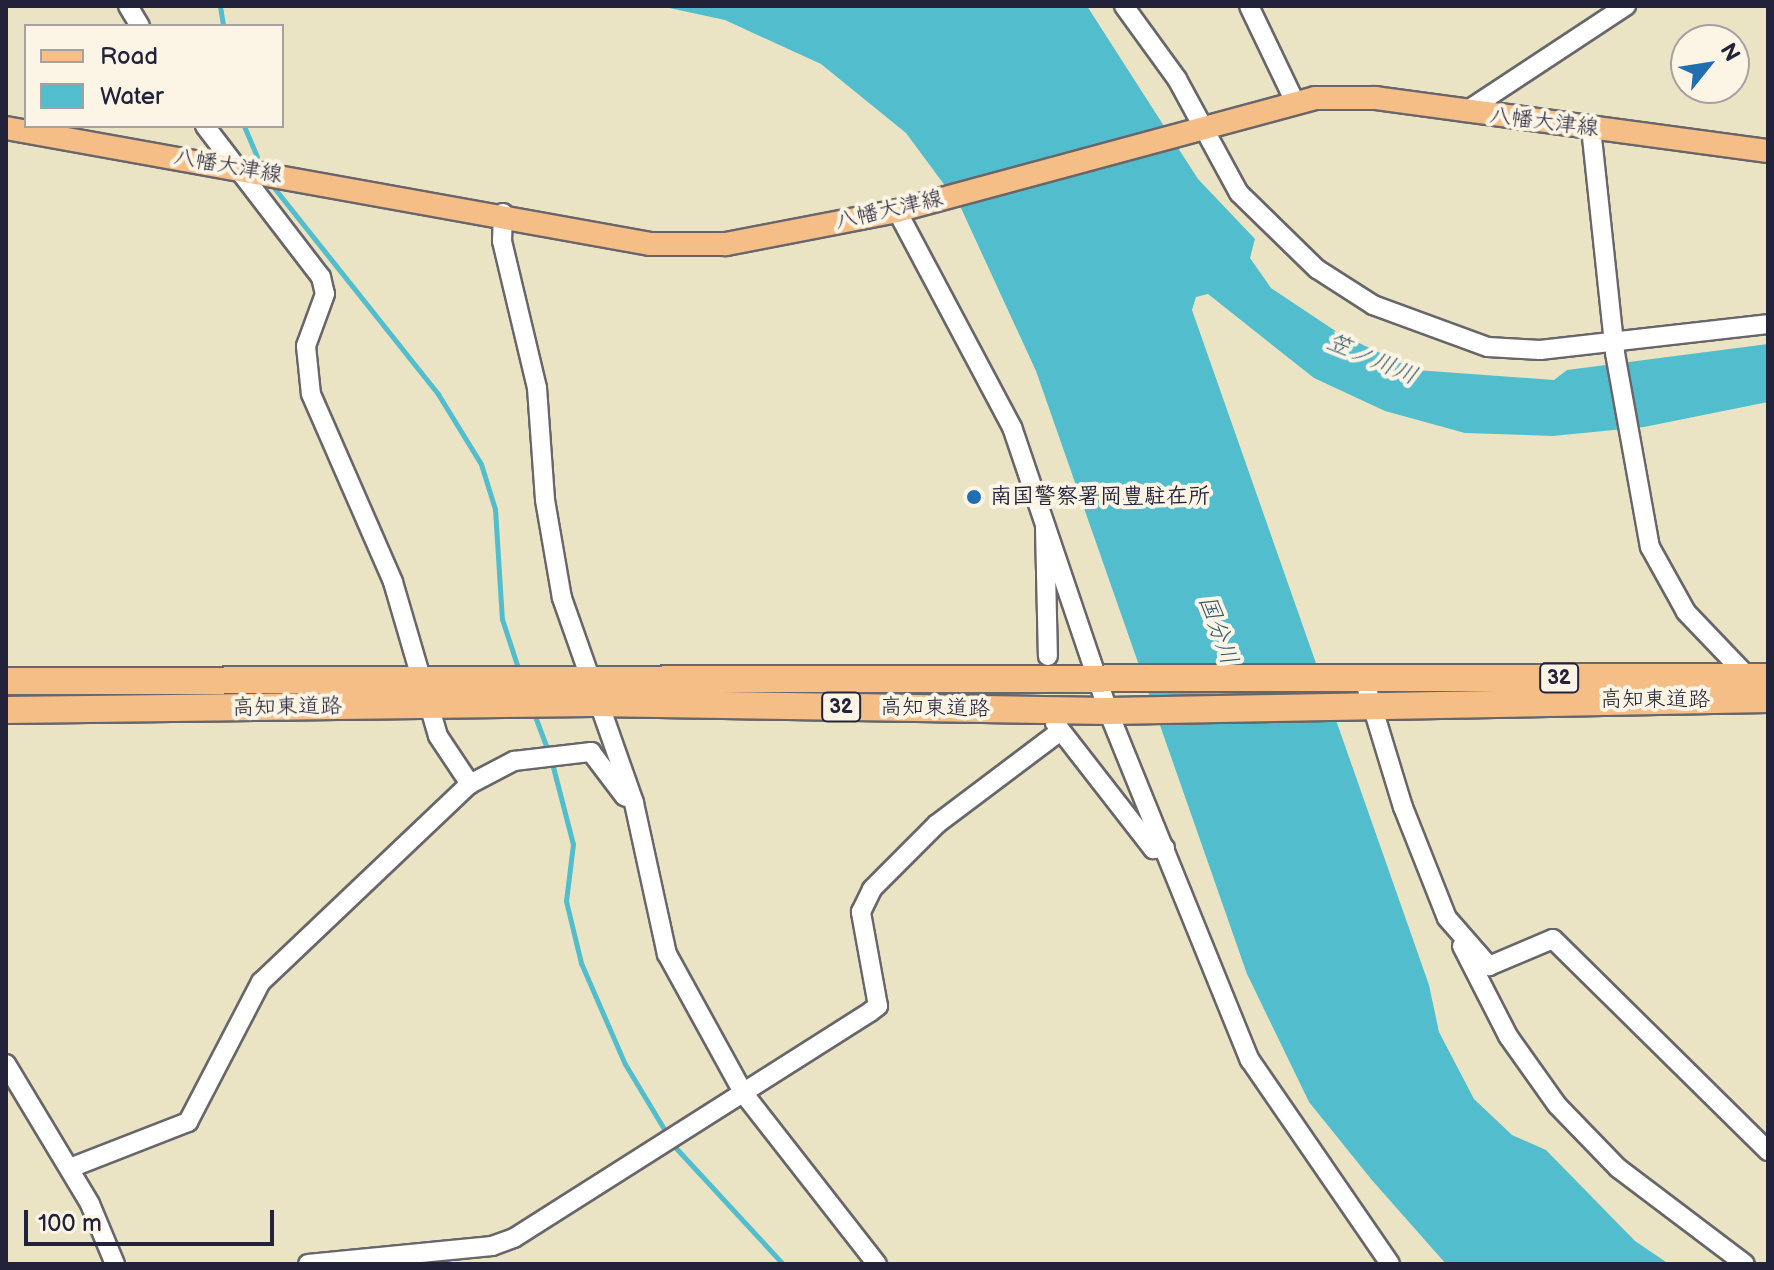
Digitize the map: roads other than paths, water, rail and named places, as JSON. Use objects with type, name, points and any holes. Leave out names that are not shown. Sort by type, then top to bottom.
[{"type":"highway","name":"高知東道路","points":[[554,690],[584,676],[1106,679],[1361,690],[1768,699]]},
{"type":"highway","name":"高知東道路","points":[[6,681],[419,678],[501,690],[554,690],[593,703],[1117,710],[1361,690],[1758,677]]},
{"type":"highway","name":"高知東道路","points":[[6,710],[428,706],[501,690]]},
{"type":"main road","name":"八幡大津線","points":[[6,128],[503,213],[650,244],[726,244],[902,210],[1199,124],[1295,102],[1376,98],[1768,151]]},
{"type":"street","points":[[128,6],[139,24]]},
{"type":"street","points":[[1124,6],[1239,193],[1273,230],[1373,305],[1488,347],[1614,348],[1768,324]]},
{"type":"street","points":[[1249,6],[1295,102]]},
{"type":"street","points":[[1465,112],[1626,6]]},
{"type":"street","points":[[207,128],[324,284],[306,346],[311,394],[393,582],[428,706],[470,784]]},
{"type":"street","points":[[1591,128],[1614,348],[1650,547],[1669,588],[1758,677],[1768,699]]},
{"type":"street","points":[[902,210],[971,342],[1046,517],[1202,956],[1250,1060],[1390,1264]]},
{"type":"street","points":[[503,213],[502,241],[537,388],[545,500],[584,676],[634,803],[667,954],[744,1094],[877,1264]]},
{"type":"street","points":[[1046,517],[1048,656]]},
{"type":"street","points":[[1361,690],[1447,918],[1508,1036],[1557,1105],[1618,1168],[1745,1264]]},
{"type":"street","points":[[308,1264],[514,1238],[878,1006],[861,923],[872,889],[937,824],[1056,727],[1131,813],[1153,849],[1165,848]]},
{"type":"street","points":[[70,1168],[188,1122],[261,982],[470,784],[514,761],[591,752],[634,803]]},
{"type":"street","points":[[1447,918],[1489,966],[1508,1036]]},
{"type":"street","points":[[1489,966],[1553,939],[1768,1151]]},
{"type":"street","points":[[6,1064],[70,1168],[115,1264]]},
{"type":"water","points":[[660,6],[1087,6],[1198,179],[1255,239],[1250,258],[1271,288],[1340,334],[1416,370],[1554,380],[1567,370],[1768,344],[1768,402],[1644,427],[1553,436],[1465,433],[1385,411],[1314,378],[1208,294],[1196,297],[1192,310],[1429,985],[1439,1032],[1474,1099],[1512,1135],[1546,1150],[1635,1241],[1669,1264],[1446,1264],[1309,1102],[1247,974],[1036,371],[960,206],[906,133],[821,64],[725,20]]},
{"type":"waterway","points":[[220,6],[223,24]]},
{"type":"waterway","points":[[245,128],[257,156]]},
{"type":"waterway","points":[[275,189],[438,394],[481,464],[495,509],[502,619],[519,671]]},
{"type":"waterway","points":[[533,711],[548,751]]},
{"type":"waterway","points":[[552,763],[573,844],[566,901],[581,963],[625,1064],[667,1134]]},
{"type":"waterway","points":[[675,1147],[783,1264]]},
{"type":"place","name":"南国警察署岡豊駐在所","points":[[974,497]]},
{"type":"water label","name":"笠ノ川川","points":[[1372,359]]},
{"type":"water label","name":"国分川","points":[[1218,630]]}]
